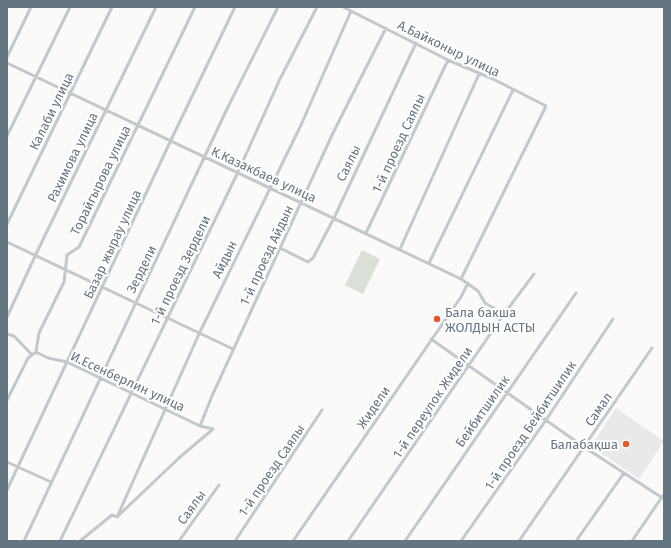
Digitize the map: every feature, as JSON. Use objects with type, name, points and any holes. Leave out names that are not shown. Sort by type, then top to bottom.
[{"type":"street","points":[[7,57],[31,7]]},
{"type":"street","points":[[7,136],[70,7]]},
{"type":"street","name":"Калаби улица","points":[[7,224],[112,7]]},
{"type":"street","name":"Рахимова улица","points":[[7,317],[156,7]]},
{"type":"street","name":"Торайгырова улица","points":[[36,352],[39,333],[64,282],[67,255],[79,247],[195,7]]},
{"type":"street","name":"Базар жырау улица","points":[[7,490],[103,288],[170,140],[235,7]]},
{"type":"street","name":"Зердели","points":[[24,541],[50,482],[246,69],[278,7]]},
{"type":"street","name":"1-й проезд Зердели","points":[[60,541],[238,172],[280,78],[317,7]]},
{"type":"street","name":"А.Байконыр улица","points":[[344,7],[448,60],[546,106],[461,279]]},
{"type":"street","name":"Айдын","points":[[117,517],[199,334],[300,125],[352,11]]},
{"type":"street","name":"1-й проезд Айдын","points":[[200,426],[233,349],[302,203],[333,133],[386,28]]},
{"type":"street","name":"Саялы","points":[[280,248],[308,262],[311,260],[334,218],[416,43]]},
{"type":"street","name":"1-й проезд Саялы","points":[[366,234],[448,60]]},
{"type":"street","name":"К.Казакбаев улица","points":[[7,63],[461,279],[478,291],[485,303],[504,314]]},
{"type":"street","points":[[400,250],[479,74]]},
{"type":"street","points":[[429,263],[513,90]]},
{"type":"street","points":[[7,242],[36,254],[66,272],[233,349]]},
{"type":"street","name":"1-й переулок Жидели","points":[[348,541],[504,314],[534,274]]},
{"type":"street","name":"Жидели","points":[[293,541],[468,284]]},
{"type":"street","name":"Бейбитшилик","points":[[405,541],[576,293]]},
{"type":"street","name":"1-й проезд Бейбитшилик","points":[[461,541],[546,420],[613,319]]},
{"type":"street","points":[[7,334],[14,336],[32,355]]},
{"type":"street","points":[[431,339],[584,447],[663,498]]},
{"type":"street","name":"Самал","points":[[519,541],[652,348]]},
{"type":"street","points":[[7,400],[28,358],[36,352]]},
{"type":"street","name":"И.Есенберлин улица","points":[[36,352],[48,358],[67,362],[133,392],[200,426],[213,429],[180,457],[117,517]]},
{"type":"street","name":"1-й проезд Саялы","points":[[235,541],[322,410]]},
{"type":"street","points":[[7,462],[50,482]]},
{"type":"street","points":[[576,541],[624,473]]},
{"type":"street","name":"Саялы","points":[[179,541],[219,485]]},
{"type":"street","points":[[632,541],[663,498],[664,494]]},
{"type":"street","points":[[80,541],[112,514],[117,517]]},
{"type":"shaded area","points":[[362,250],[380,259],[363,294],[345,285]]},
{"type":"shaded area","points":[[616,408],[664,441],[639,479],[591,446]]},
{"type":"place","name":"Бала бакша ЖОЛДЫН АСТЫ","points":[[437,319]]},
{"type":"place","name":"Балабақша","points":[[626,444]]}]
